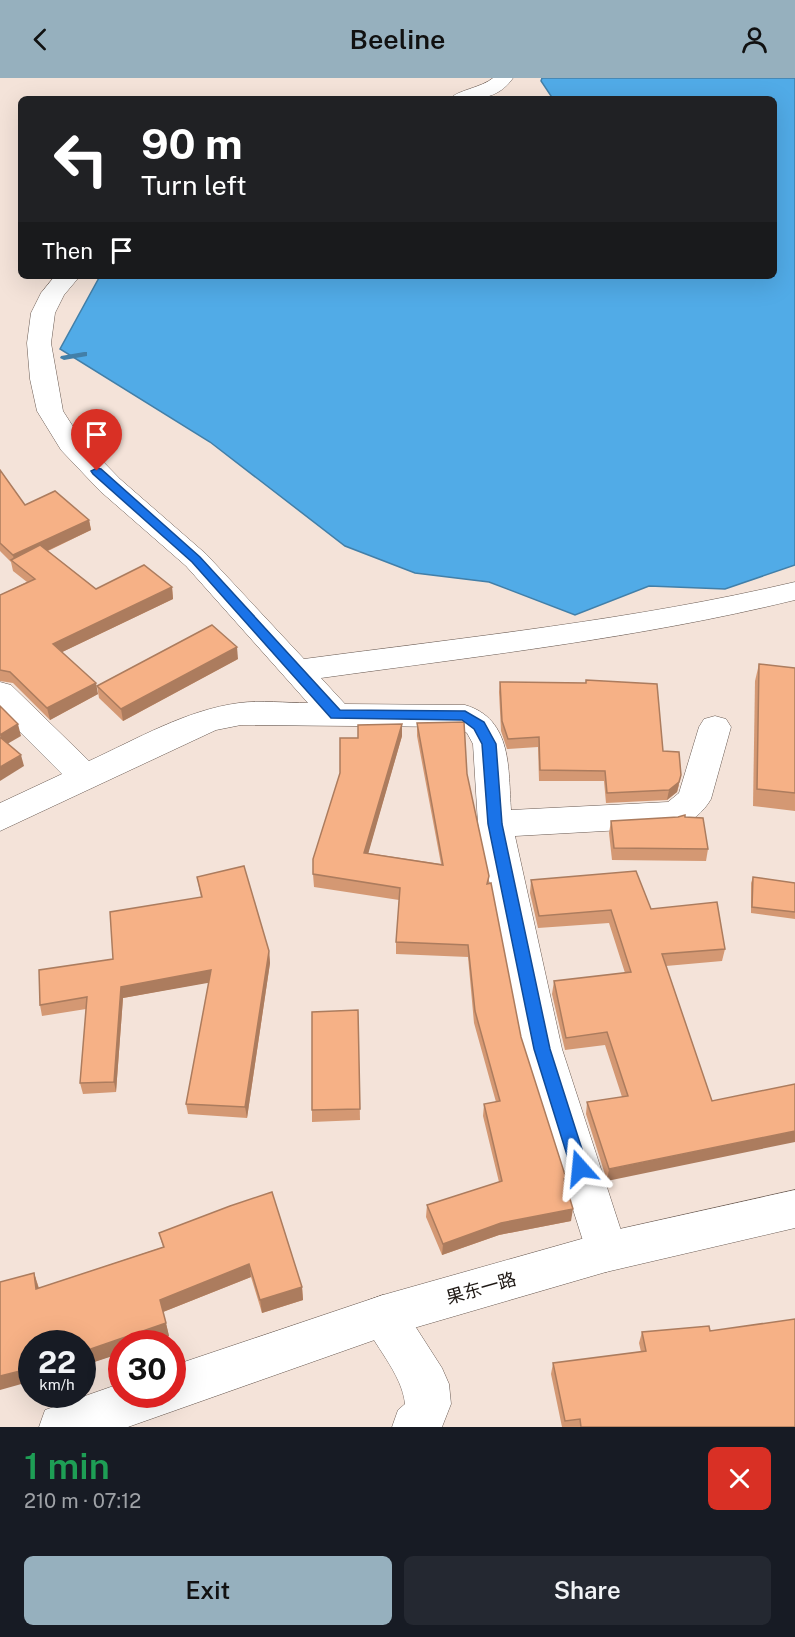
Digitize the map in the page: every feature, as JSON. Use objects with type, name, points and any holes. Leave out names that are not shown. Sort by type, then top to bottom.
[{"type":"street","points":[[473,96],[482,94],[503,78]]},
{"type":"street","points":[[65,279],[53,293],[43,313],[39,343],[43,380],[50,411],[70,444],[110,484],[196,560],[336,714]]},
{"type":"street","points":[[297,671],[564,633],[737,605],[795,591]]},
{"type":"street","points":[[0,693],[85,777]]},
{"type":"street","points":[[0,818],[182,730],[210,720],[241,714],[465,716],[479,726],[489,744],[495,824],[542,1049],[606,1252]]},
{"type":"street","points":[[495,824],[676,814],[694,799],[715,727]]},
{"type":"street","name":"果东一路","points":[[186,1384],[383,1316],[606,1252],[795,1209]]},
{"type":"street","points":[[383,1316],[426,1384],[428,1404],[420,1424],[415,1427]]},
{"type":"street","points":[[62,1427],[117,1408]]},
{"type":"water","points":[[542,78],[795,78],[795,565],[725,589],[649,586],[575,615],[489,582],[415,573],[345,546],[210,442],[60,349],[98,279],[777,279],[777,96],[551,96],[541,81]]},
{"type":"building","points":[[0,470],[25,505],[55,491],[89,520],[13,555],[0,543]]},
{"type":"building","points":[[40,545],[96,589],[144,565],[172,587],[53,644],[96,683],[47,708],[10,672],[0,670],[0,595],[35,579],[11,560]]},
{"type":"building","points":[[212,625],[237,647],[121,709],[97,686]]},
{"type":"building","points":[[759,664],[795,668],[795,793],[757,789]]},
{"type":"building","points":[[586,680],[657,684],[663,751],[679,752],[681,775],[679,782],[669,790],[607,793],[605,771],[540,770],[539,737],[508,739],[502,721],[500,682],[586,683]]},
{"type":"building","points":[[0,706],[18,724],[0,735]]},
{"type":"building","points":[[464,722],[467,774],[489,876],[487,884],[491,883],[521,1037],[566,1178],[564,1179],[573,1209],[501,1223],[443,1244],[427,1205],[502,1181],[484,1104],[500,1101],[475,1011],[468,945],[396,942],[400,888],[313,874],[313,859],[340,773],[340,738],[358,738],[358,725],[402,724],[364,853],[443,865],[417,723]]},
{"type":"building","points":[[0,737],[21,755],[0,767]]},
{"type":"building","points":[[685,815],[685,817],[703,818],[708,849],[614,848],[611,821]]},
{"type":"building","points":[[244,866],[269,951],[245,1107],[186,1104],[211,970],[121,987],[114,1082],[80,1083],[87,997],[40,1005],[39,970],[113,959],[110,912],[202,897],[197,877]]},
{"type":"building","points":[[636,871],[651,909],[717,902],[725,949],[662,954],[712,1101],[795,1084],[795,1131],[609,1169],[587,1102],[628,1096],[607,1032],[566,1038],[554,981],[631,972],[611,910],[539,916],[531,880]]},
{"type":"building","points":[[753,877],[795,883],[795,912],[752,907]]},
{"type":"building","points":[[358,1010],[360,1109],[312,1110],[312,1012]]},
{"type":"building","points":[[272,1192],[302,1287],[260,1300],[249,1264],[160,1300],[166,1323],[146,1330],[108,1330],[108,1343],[96,1347],[96,1330],[18,1330],[18,1372],[0,1376],[0,1282],[34,1273],[36,1289],[164,1247],[159,1233]]},
{"type":"building","points":[[795,1319],[795,1427],[581,1427],[580,1419],[565,1421],[553,1363],[646,1351],[642,1332],[709,1326],[710,1331]]},
{"type":"waterway","points":[[64,358],[84,354]]},
{"type":"route","points":[[97,471],[196,560],[336,714],[465,716],[479,726],[489,744],[490,783],[495,824],[542,1049],[580,1168]]}]
